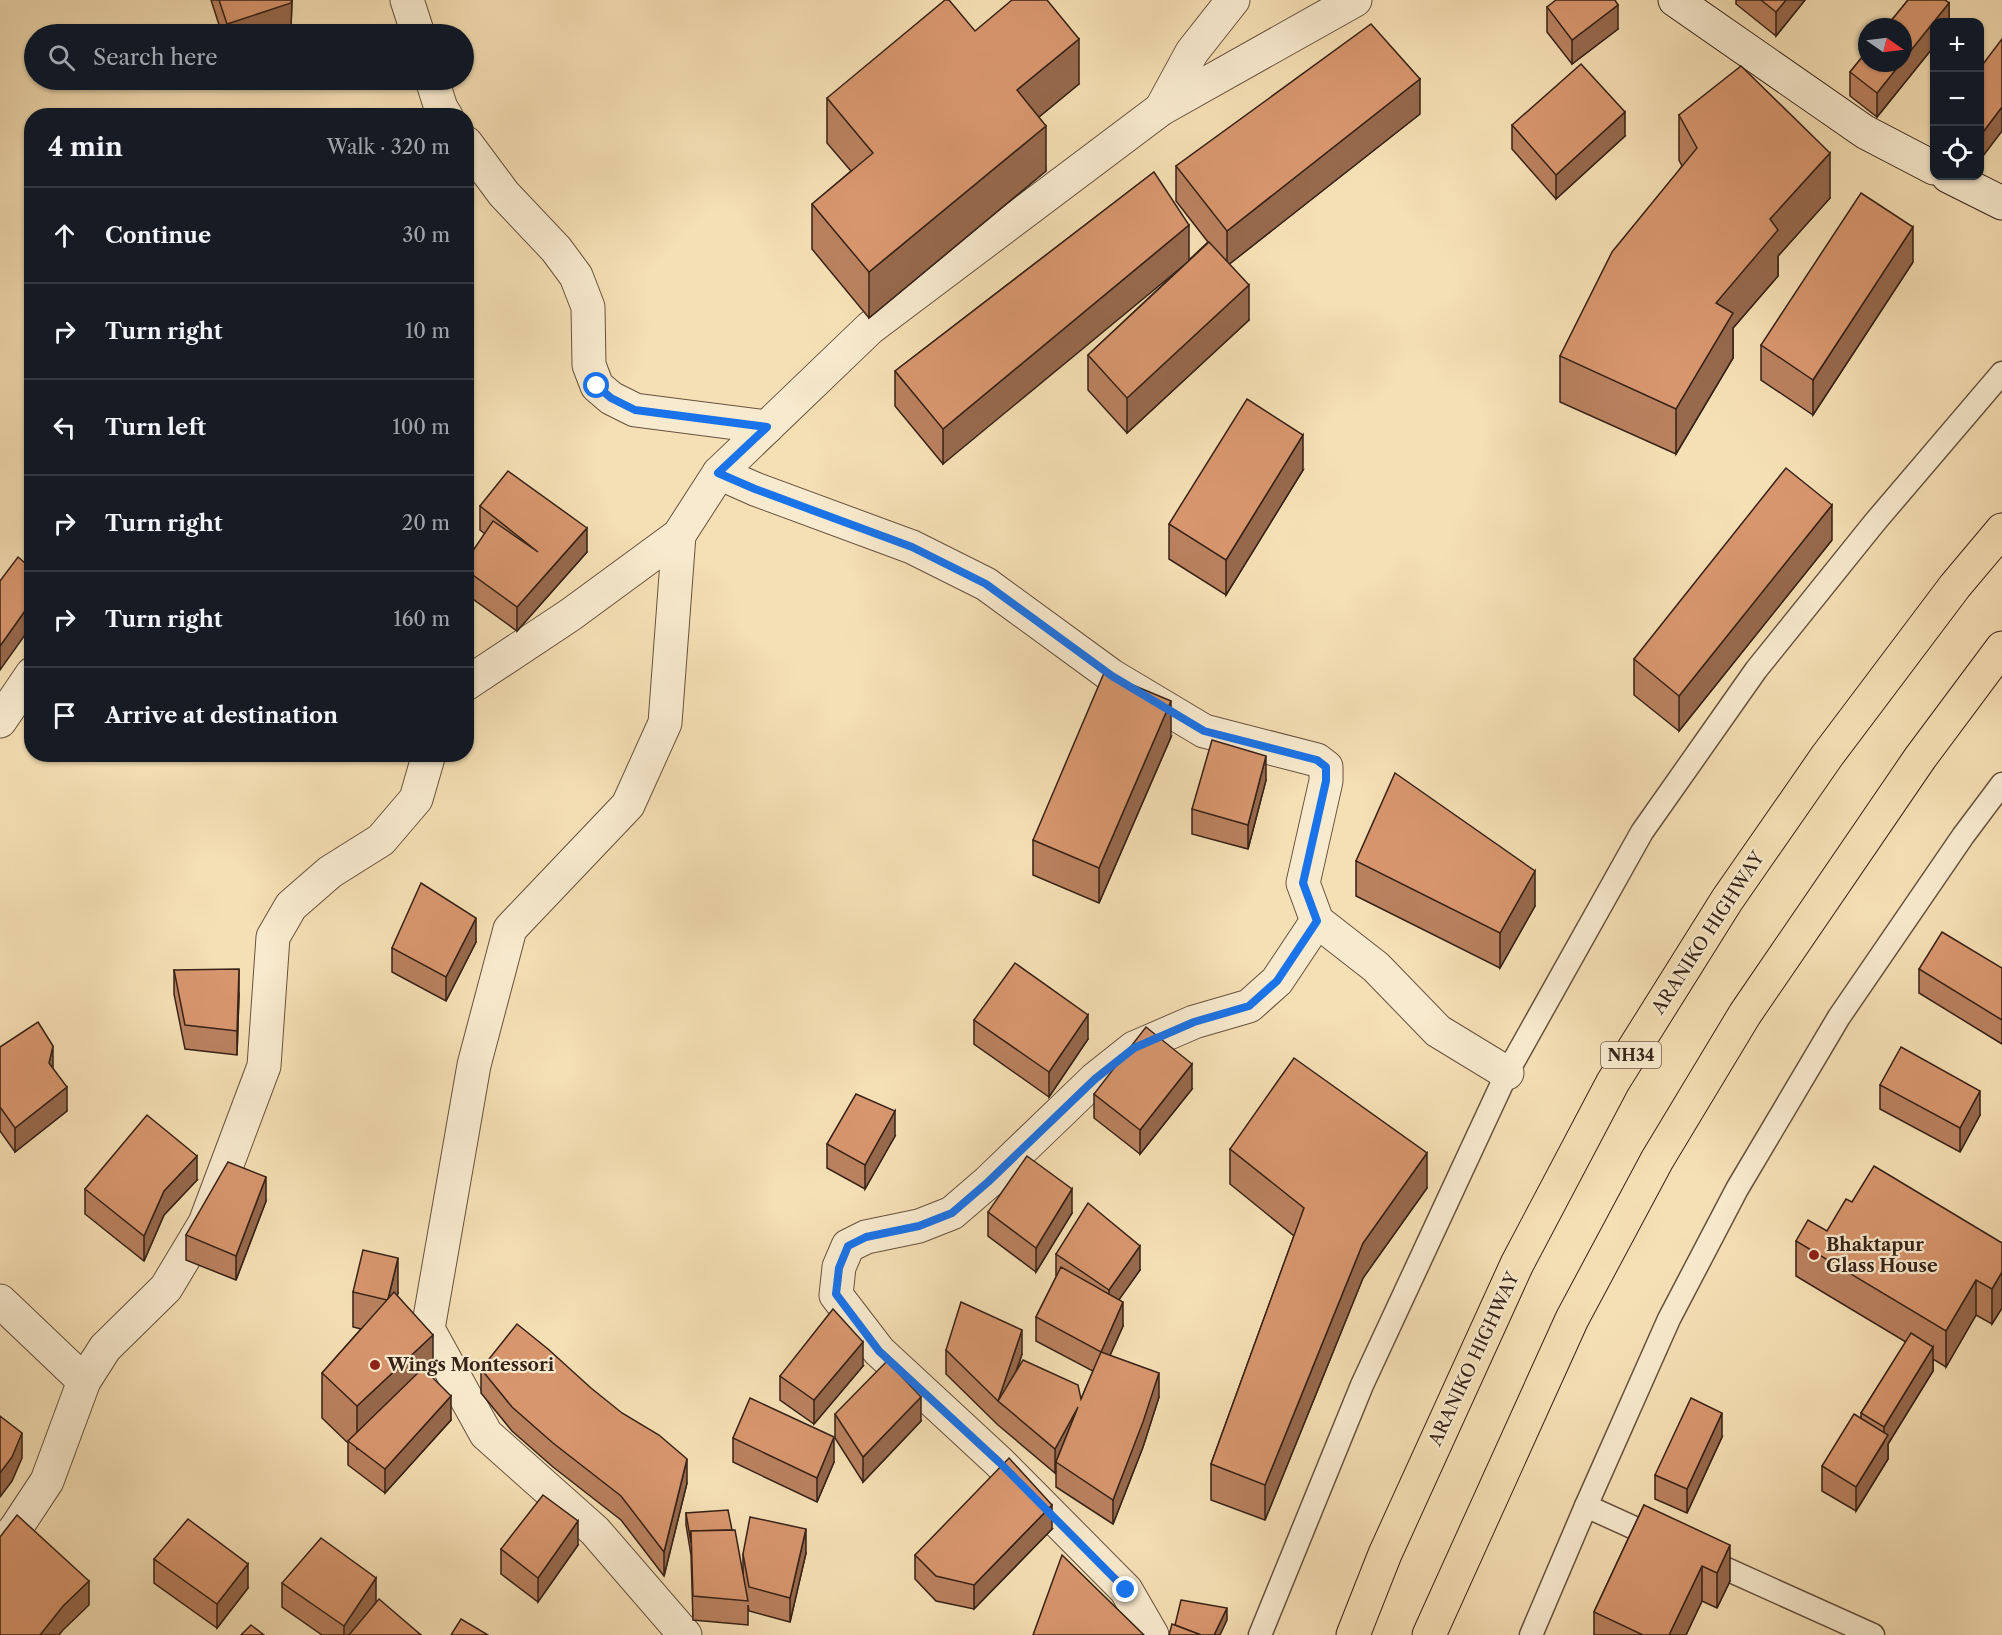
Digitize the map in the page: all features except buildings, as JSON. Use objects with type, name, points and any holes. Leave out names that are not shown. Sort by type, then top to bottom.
[{"type":"highway","name":"ARANIKO HIGHWAY","points":[[1353,1635],[1385,1554],[1517,1264],[1613,1083],[1727,900],[1827,756],[1955,586],[2002,530]]},
{"type":"highway","points":[[1429,1635],[1572,1319],[1657,1160],[1739,1023],[1920,758],[2002,648]]},
{"type":"street","points":[[407,0],[415,24]]},
{"type":"street","points":[[1161,109],[1192,52],[1233,0]]},
{"type":"street","points":[[474,679],[570,615],[679,535],[718,473],[870,328],[1161,109],[1355,0]]},
{"type":"street","points":[[1675,0],[1865,132],[1930,165]]},
{"type":"street","points":[[435,90],[441,108]]},
{"type":"street","points":[[474,154],[504,194],[556,249],[576,276],[588,307],[589,365],[597,386],[611,398],[635,410],[767,427]]},
{"type":"street","points":[[1956,180],[2002,203]]},
{"type":"street","points":[[718,473],[912,547],[986,584],[1112,676],[1204,731],[1317,760],[1326,767],[1326,781],[1303,883],[1317,921],[1376,968],[1438,1031],[1507,1073]]},
{"type":"street","points":[[679,535],[665,723],[628,805],[510,929],[474,1065],[428,1329],[486,1434],[596,1531],[685,1635]]},
{"type":"street","points":[[0,721],[24,686]]},
{"type":"street","points":[[0,1548],[47,1481],[84,1381],[105,1348],[166,1288],[205,1223],[264,1066],[273,937],[291,906],[330,872],[381,840],[416,799],[427,762]]},
{"type":"street","points":[[1152,1635],[1126,1590],[999,1462],[879,1351],[836,1294],[839,1268],[848,1246],[866,1237],[919,1226],[952,1213],[988,1182],[1095,1079],[1134,1048],[1194,1022],[1249,1006],[1277,981],[1317,921]]},
{"type":"street","points":[[0,1301],[84,1381]]},
{"type":"lane","points":[[1260,1635],[1362,1384],[1507,1073],[1642,832],[1756,670],[1875,522],[2002,373]]},
{"type":"lane","points":[[1532,1635],[1668,1319],[1737,1189],[1839,1017],[1963,836],[2002,784]]},
{"type":"lane","points":[[1586,1506],[1874,1635]]},
{"type":"place","name":"Bhaktapur Glass House","points":[[1814,1255]]},
{"type":"place","name":"Wings Montessori","points":[[375,1365]]},
{"type":"route","points":[[597,386],[611,398],[635,410],[767,427],[718,473],[912,547],[986,584],[1112,676],[1204,731],[1317,760],[1326,767],[1326,781],[1318,807],[1303,883],[1317,921],[1277,981],[1249,1006],[1194,1022],[1134,1048],[1095,1079],[988,1182],[952,1213],[919,1226],[866,1237],[848,1246],[839,1268],[836,1294],[879,1351],[999,1462],[1126,1590]]}]
